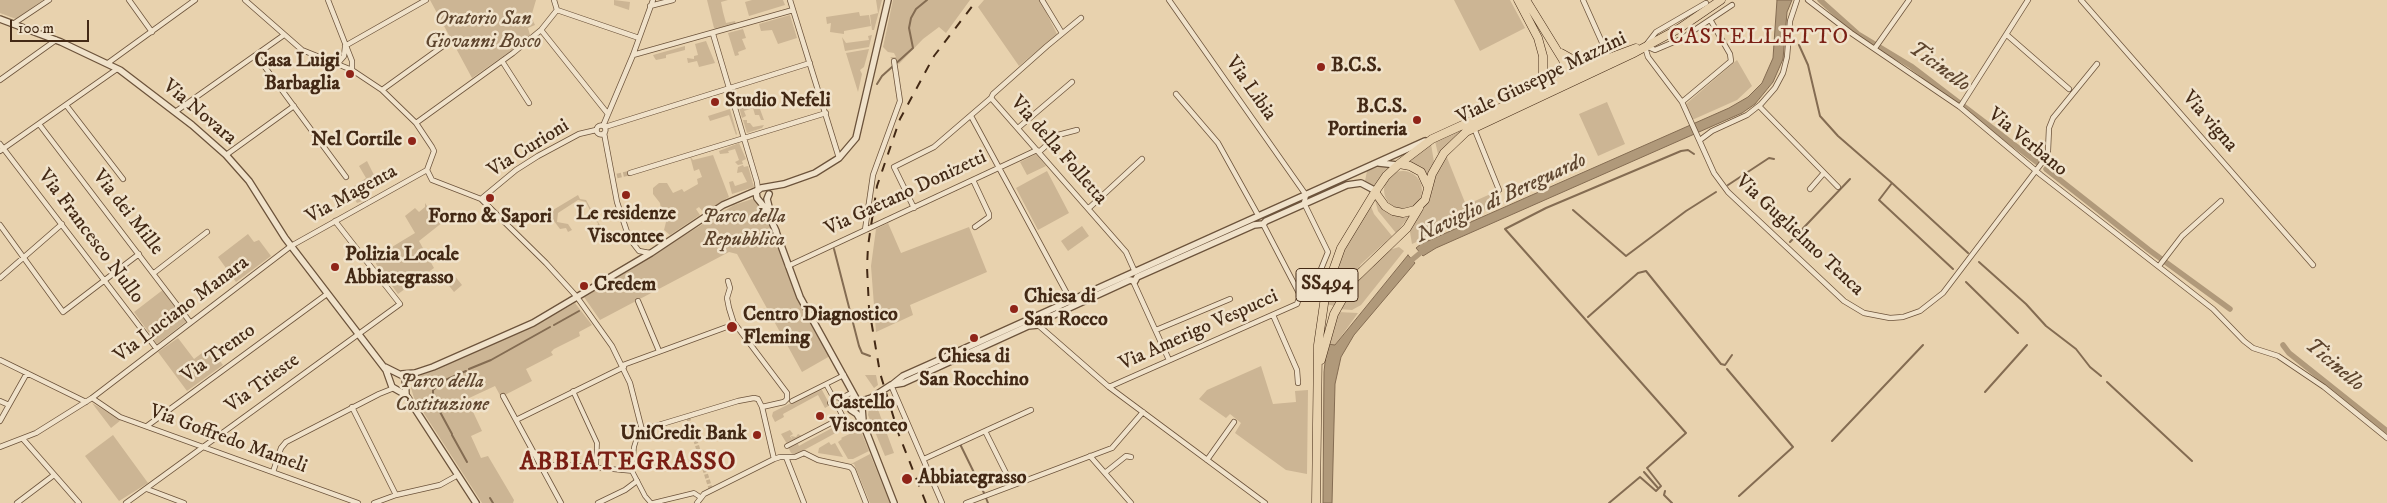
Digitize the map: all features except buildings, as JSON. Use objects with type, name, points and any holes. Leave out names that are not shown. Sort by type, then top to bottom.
[{"type":"main road","points":[[1518,0],[1538,38],[1543,56],[1543,79],[1536,91]]},
{"type":"main road","points":[[1526,0],[1558,51],[1566,70],[1561,87]]},
{"type":"main road","name":"SS494","points":[[1645,46],[1680,28],[1722,1]]},
{"type":"main road","name":"Viale Giuseppe Mazzini","points":[[1645,46],[1608,66],[1474,128],[1456,140],[1435,166],[1427,196],[1419,208],[1407,213],[1393,212],[1385,206],[1376,191],[1398,165],[1432,139],[1596,63],[1645,46]]},
{"type":"main road","points":[[1558,51],[1579,63],[1596,63]]},
{"type":"main road","name":"Viale Giuseppe Mazzini","points":[[1398,165],[1410,166],[1421,172],[1428,187]]},
{"type":"main road","name":"SS494","points":[[1316,503],[1320,327],[1332,267],[1351,229],[1376,191]]},
{"type":"main road","name":"SS494","points":[[1318,384],[1329,326],[1344,294],[1366,266],[1407,228],[1419,208]]},
{"type":"street","points":[[13,24],[49,0]]},
{"type":"street","points":[[129,0],[152,32]]},
{"type":"street","points":[[108,63],[195,0]]},
{"type":"street","points":[[245,0],[302,50],[352,70],[382,90],[416,123],[434,151],[428,169],[432,180],[481,199],[578,299],[595,321],[623,366],[633,393],[642,430]]},
{"type":"street","points":[[328,0],[353,66],[352,70]]},
{"type":"street","points":[[345,46],[426,0]]},
{"type":"street","points":[[554,0],[557,10]]},
{"type":"street","points":[[651,253],[639,251],[629,238],[617,202],[615,177],[604,129],[608,114],[633,55],[653,0]]},
{"type":"street","points":[[650,6],[673,0]]},
{"type":"street","points":[[790,0],[839,158]]},
{"type":"street","points":[[379,394],[390,380],[399,374],[416,373],[533,323],[578,299],[745,194],[784,184],[815,173],[839,158],[856,138],[888,0]]},
{"type":"street","points":[[1042,0],[1062,33]]},
{"type":"street","name":"Via Libia","points":[[1169,0],[1306,195]]},
{"type":"street","points":[[1583,0],[1609,58],[1608,66]]},
{"type":"street","points":[[1700,140],[1712,131],[1747,115],[1759,106],[1775,88],[1783,73],[1787,57],[1790,21],[1797,0]]},
{"type":"street","name":"Via Verbano","points":[[1808,0],[1851,33],[1877,45],[1960,106],[2036,171],[2161,264],[2221,318],[2244,342],[2253,348],[2278,356],[2324,387],[2387,438]]},
{"type":"street","points":[[1877,45],[1909,0]]},
{"type":"street","points":[[1960,106],[2028,0]]},
{"type":"street","name":"Via vigna","points":[[2081,0],[2313,264]]},
{"type":"street","points":[[1708,2],[1656,32],[1645,46],[1652,50],[1658,49],[1681,39],[1731,6],[1722,1]]},
{"type":"street","points":[[416,123],[502,61],[541,30],[557,10]]},
{"type":"street","points":[[557,10],[639,38]]},
{"type":"street","points":[[633,55],[793,10]]},
{"type":"street","points":[[991,98],[993,94],[1062,33],[1082,18]]},
{"type":"street","name":"Via Novara","points":[[0,19],[56,40],[108,63],[175,112],[226,155],[257,192],[291,246],[383,366],[396,389]]},
{"type":"street","points":[[1682,102],[1730,61],[1730,54],[1710,21]]},
{"type":"street","points":[[541,30],[608,114]]},
{"type":"street","points":[[712,34],[757,182],[768,196],[776,231],[788,266],[805,306],[844,375],[894,503]]},
{"type":"street","points":[[2006,34],[2069,89]]},
{"type":"street","points":[[175,112],[284,35]]},
{"type":"street","points":[[0,80],[56,40]]},
{"type":"street","points":[[382,90],[450,41]]},
{"type":"street","points":[[338,63],[344,56],[345,46]]},
{"type":"street","name":"Via Guglielmo Tenca","points":[[1645,46],[1648,58],[1682,102],[1714,173],[1728,192],[1844,302],[1864,313],[1880,317],[1911,315],[1935,301],[2046,157],[2049,128],[2053,118],[2097,64]]},
{"type":"street","points":[[256,55],[346,177]]},
{"type":"street","points":[[502,61],[529,103]]},
{"type":"street","points":[[865,230],[873,175],[899,104],[894,61]]},
{"type":"street","name":"Via Curioni","points":[[481,199],[516,170],[538,156],[579,134],[596,130],[598,126],[604,129],[810,62]]},
{"type":"street","points":[[2,150],[117,69]]},
{"type":"street","points":[[1018,128],[1072,82]]},
{"type":"street","points":[[1176,94],[1218,144],[1261,219]]},
{"type":"street","name":"Via della Folletta","points":[[914,208],[894,167],[934,147],[991,98],[1126,252],[1133,277],[1169,360]]},
{"type":"street","points":[[66,105],[124,179]]},
{"type":"street","points":[[226,155],[294,106]]},
{"type":"street","points":[[1759,106],[1838,187]]},
{"type":"street","points":[[630,173],[826,113]]},
{"type":"street","points":[[972,116],[998,168],[1071,301]]},
{"type":"street","name":"Via dei Mille","points":[[39,124],[190,322]]},
{"type":"street","points":[[1474,128],[1499,190]]},
{"type":"street","name":"Via Gaetano Donizetti","points":[[788,266],[1038,151],[1058,135],[1077,130]]},
{"type":"street","name":"Viale Giuseppe Mazzini","points":[[856,404],[871,398],[892,385],[903,383],[1261,219],[1306,195],[1432,139]]},
{"type":"street","name":"Via Francesco Nullo","points":[[0,144],[2,150],[62,224],[156,348]]},
{"type":"street","points":[[1089,208],[1142,159]]},
{"type":"street","name":"Viale Giuseppe Mazzini","points":[[1374,164],[1398,165]]},
{"type":"street","name":"Via Magenta","points":[[291,246],[428,169]]},
{"type":"street","points":[[1810,189],[1824,174]]},
{"type":"street","points":[[973,180],[989,214],[989,217],[974,227]]},
{"type":"street","name":"Viale Giuseppe Mazzini","points":[[1261,219],[1353,183],[1365,184],[1376,191]]},
{"type":"street","points":[[759,200],[784,184]]},
{"type":"street","points":[[759,200],[761,189]]},
{"type":"street","points":[[745,194],[759,200],[776,231]]},
{"type":"street","points":[[1306,195],[1304,203],[1328,252],[1319,274]]},
{"type":"street","points":[[2161,264],[2182,236],[2221,201]]},
{"type":"street","name":"Via Amerigo Vespucci","points":[[1109,387],[1291,308],[1300,300],[1300,295],[1261,219]]},
{"type":"street","name":"Via Trieste","points":[[126,503],[357,333],[400,304],[335,221]]},
{"type":"street","points":[[0,278],[62,224]]},
{"type":"street","points":[[0,225],[64,312],[139,254]]},
{"type":"street","points":[[154,273],[207,232]]},
{"type":"street","name":"Via Luciano Manara","points":[[1,445],[23,439],[92,398],[291,246]]},
{"type":"street","name":"Viale Giuseppe Mazzini","points":[[1037,321],[1071,301],[1133,277]]},
{"type":"street","points":[[728,281],[730,288],[727,298],[733,324],[787,393],[787,399],[784,402],[762,407]]},
{"type":"street","name":"Via Trento","points":[[147,426],[327,294]]},
{"type":"street","points":[[1156,330],[1230,299]]},
{"type":"street","points":[[638,301],[658,351]]},
{"type":"street","points":[[1273,315],[1297,370],[1298,383]]},
{"type":"street","points":[[1037,321],[1046,332],[1109,387],[1265,503]]},
{"type":"street","points":[[516,420],[623,366],[658,351],[733,324]]},
{"type":"street","points":[[0,360],[86,402]]},
{"type":"street","points":[[383,366],[399,374],[406,384],[406,395]]},
{"type":"street","points":[[0,421],[27,373]]},
{"type":"street","points":[[273,472],[281,448],[286,442],[352,407],[406,384],[416,373]]},
{"type":"street","points":[[792,401],[844,375]]},
{"type":"street","points":[[826,384],[833,396],[856,404]]},
{"type":"street","points":[[892,385],[942,503]]},
{"type":"street","points":[[396,389],[406,395],[476,503]]},
{"type":"street","points":[[573,391],[597,443],[596,469]]},
{"type":"street","points":[[503,396],[561,503]]},
{"type":"street","points":[[833,396],[830,403],[838,407],[843,417]]},
{"type":"street","name":"Via Goffredo Mameli","points":[[92,398],[120,417],[358,503]]},
{"type":"street","points":[[700,497],[694,493],[652,503],[632,470],[634,447],[640,431],[738,401],[754,398],[758,399],[762,407],[774,459]]},
{"type":"street","points":[[838,407],[841,404],[840,398]]},
{"type":"street","points":[[0,401],[9,405]]},
{"type":"street","points":[[787,446],[843,417],[856,404]]},
{"type":"street","points":[[352,407],[396,495]]},
{"type":"street","points":[[924,459],[1031,410]]},
{"type":"street","points":[[966,503],[1112,448],[1143,412]]},
{"type":"street","points":[[1207,460],[1234,422]]},
{"type":"street","points":[[984,430],[1012,485]]},
{"type":"street","points":[[23,439],[79,503]]},
{"type":"street","points":[[697,503],[700,497],[774,459],[808,454],[818,460],[850,467],[853,470],[866,503]]},
{"type":"street","points":[[1090,456],[1106,472],[1131,503]]},
{"type":"street","points":[[1106,472],[1126,456],[1130,457]]},
{"type":"street","points":[[788,458],[802,502]]},
{"type":"street","points":[[542,467],[559,464],[596,469],[632,470]]},
{"type":"street","points":[[17,503],[54,475]]},
{"type":"street","points":[[374,503],[396,495],[440,485],[458,475]]},
{"type":"street","points":[[598,503],[625,490],[637,481]]},
{"type":"street","points":[[147,488],[184,503]]},
{"type":"street","points":[[1255,503],[1258,497]]},
{"type":"green space","points":[[0,0],[43,0],[16,19],[0,13]]},
{"type":"green space","name":"Oratorio San Giovanni Bosco","points":[[430,0],[536,0],[531,17],[535,25],[528,28],[530,35],[519,45],[472,78]]},
{"type":"green space","points":[[614,0],[630,2],[629,10],[614,5]]},
{"type":"green space","points":[[707,0],[728,0],[721,2],[726,23],[735,21],[736,24],[718,30],[714,28]]},
{"type":"green space","points":[[752,0],[783,0],[785,5],[749,16],[745,2]]},
{"type":"green space","points":[[876,0],[882,0],[874,30],[872,30],[870,15],[878,13]]},
{"type":"green space","points":[[893,0],[970,0],[946,33],[939,27],[923,39],[899,64],[890,57],[896,57],[894,53],[888,52],[883,47]]},
{"type":"green space","points":[[984,0],[1040,0],[1057,34],[1019,66],[978,7]]},
{"type":"green space","points":[[1454,0],[1510,0],[1525,28],[1480,51]]},
{"type":"green space","points":[[859,12],[860,16],[869,15],[871,26],[844,31],[844,34],[830,32],[831,23],[827,24],[826,17]]},
{"type":"green space","points":[[790,15],[797,38],[778,44],[772,30],[761,31],[759,24]]},
{"type":"green space","points":[[743,29],[746,38],[742,39],[746,49],[738,52],[739,55],[735,56],[728,33]]},
{"type":"green space","points":[[872,35],[869,47],[845,51],[842,37],[846,43],[869,40],[868,36]]},
{"type":"green space","points":[[706,41],[715,63],[699,67],[697,61],[688,63],[687,58],[694,59],[694,56],[698,55],[695,44]]},
{"type":"green space","points":[[685,46],[685,50],[666,55],[666,58],[656,60],[653,55]]},
{"type":"green space","points":[[869,49],[864,67],[860,70],[862,74],[858,92],[846,53]]},
{"type":"green space","points":[[1737,60],[1752,86],[1737,100],[1692,120],[1686,104]]},
{"type":"green space","points":[[757,101],[764,120],[761,120],[759,115],[755,115],[753,108],[744,111],[746,116],[742,118],[739,107]]},
{"type":"green space","points":[[1607,102],[1625,144],[1598,156],[1579,114]]},
{"type":"green space","points":[[730,109],[736,135],[729,115],[710,121],[708,116]]},
{"type":"green space","points":[[743,120],[747,120],[747,123],[750,123],[753,127],[764,125],[762,128],[747,133]]},
{"type":"green space","points":[[1473,124],[1449,142],[1438,154],[1435,141]]},
{"type":"green space","points":[[739,143],[746,159],[742,161],[743,164],[738,165],[735,162],[739,160],[735,149],[728,151],[729,153],[720,154],[719,151]]},
{"type":"green space","points":[[1431,144],[1434,162],[1426,177],[1406,162]]},
{"type":"green space","points":[[1036,154],[1046,166],[1027,175],[1020,162]]},
{"type":"green space","points":[[713,155],[729,197],[704,213],[699,207],[696,209],[700,215],[670,235],[664,230],[666,222],[662,215],[660,203],[653,194],[653,188],[659,183],[667,183],[673,193],[682,189],[684,192],[698,184],[697,179],[702,177],[699,169],[694,171],[690,156],[693,160]]},
{"type":"green space","points":[[1446,155],[1466,205],[1495,192],[1496,203],[1490,208],[1412,244],[1411,227],[1423,208],[1432,179]]},
{"type":"green space","points":[[367,161],[377,181],[370,184],[372,188],[364,192],[359,183],[366,178],[359,166]]},
{"type":"green space","points":[[743,165],[744,167],[748,166],[754,187],[732,194],[729,182],[733,181],[735,186],[747,182],[742,172],[737,173],[738,167]]},
{"type":"green space","points":[[1384,165],[1392,165],[1375,187],[1365,181],[1367,171]]},
{"type":"green space","points":[[1047,171],[1069,213],[1038,230],[1016,188]]},
{"type":"green space","points":[[1403,171],[1417,176],[1422,190],[1417,204],[1403,209],[1389,204],[1384,190],[1389,176]]},
{"type":"green space","points":[[356,185],[365,200],[357,203],[348,190]]},
{"type":"green space","points":[[578,195],[580,199],[586,200],[602,229],[597,228],[598,223],[595,221],[586,202],[578,200],[558,213],[557,222],[568,224],[572,230],[568,232],[566,228],[560,229],[548,213]]},
{"type":"green space","points":[[1377,198],[1384,208],[1411,214],[1396,233],[1378,211],[1375,200]]},
{"type":"green space","name":"Parco della Repubblica","points":[[752,199],[762,207],[795,289],[830,356],[802,372],[737,254],[729,252],[600,320],[584,297],[734,205]]},
{"type":"green space","points":[[425,203],[435,218],[437,216],[443,222],[419,241],[434,268],[398,294],[376,262],[389,254],[387,250],[415,233],[405,216],[415,208],[419,212],[425,207]]},
{"type":"green space","points":[[1370,204],[1374,214],[1392,236],[1361,264],[1335,306],[1325,304],[1335,267]]},
{"type":"green space","points":[[888,223],[901,253],[969,227],[987,272],[910,305],[913,315],[876,332],[871,266],[876,229]]},
{"type":"green space","points":[[1082,226],[1089,236],[1068,251],[1061,241]]},
{"type":"green space","points":[[248,234],[254,242],[259,240],[271,256],[236,282],[218,257]]},
{"type":"green space","points":[[1399,247],[1404,251],[1361,305],[1352,310],[1339,309],[1353,284],[1386,251]]},
{"type":"green space","points":[[454,275],[462,285],[454,292],[446,282]]},
{"type":"green space","points":[[164,289],[188,320],[157,344],[134,312]]},
{"type":"green space","name":"Parco della Costituzione","points":[[575,303],[592,325],[579,332],[580,336],[554,349],[551,352],[553,355],[526,369],[532,381],[501,397],[495,386],[467,399],[482,431],[471,436],[481,458],[488,456],[514,500],[513,503],[482,503],[414,398],[411,388],[412,383],[421,375],[533,327]]},
{"type":"green space","points":[[1337,312],[1358,313],[1335,345],[1327,344]]},
{"type":"green space","points":[[178,338],[194,359],[206,350],[210,356],[214,353],[223,365],[187,391],[158,352]]},
{"type":"green space","points":[[1261,366],[1273,404],[1296,402],[1295,391],[1308,390],[1307,474],[1286,470],[1235,433],[1241,423],[1230,414],[1226,418],[1199,399],[1207,390]]},
{"type":"green space","points":[[865,375],[876,375],[878,385],[874,388]]},
{"type":"green space","points":[[819,389],[822,390],[830,405],[825,408],[818,395],[783,414],[784,417],[775,422],[772,416],[773,412]]},
{"type":"green space","points":[[92,403],[121,420],[111,428]]},
{"type":"green space","points":[[876,404],[894,453],[885,456],[868,415],[869,408]]},
{"type":"green space","points":[[838,420],[843,429],[795,455],[791,453],[788,447],[797,442],[799,446],[834,427],[832,423]]},
{"type":"green space","points":[[860,429],[869,451],[853,459],[848,459],[838,442],[841,438]]},
{"type":"green space","points":[[790,430],[793,434],[790,436],[792,439],[791,436],[796,437],[798,434],[802,436],[787,444],[781,434]]},
{"type":"green space","points":[[113,435],[148,483],[119,501],[85,456]]},
{"type":"green space","points":[[829,442],[831,445],[835,443],[843,457],[818,453],[819,448]]},
{"type":"green space","points":[[870,454],[890,503],[870,503],[854,464],[851,464]]},
{"type":"shaded area","points":[[1777,0],[1792,0],[1787,12],[1783,59],[1773,82],[1755,104],[1742,113],[1436,248],[1423,256],[1416,248],[1421,244],[1729,108],[1748,97],[1762,83],[1773,58]]},
{"type":"shaded area","name":"Naviglio di Bereguardo","points":[[1408,255],[1415,263],[1354,335],[1341,357],[1335,384],[1332,503],[1323,503],[1324,372],[1327,344],[1335,345]]},
{"type":"waterway","points":[[877,84],[882,76],[913,48],[909,28],[911,18],[916,9],[927,0]]},
{"type":"waterway","name":"Ticinello","points":[[1820,0],[1858,34],[1911,66],[2038,163]]},
{"type":"waterway","points":[[1799,45],[1808,65],[1820,116],[1838,136],[1892,183],[1879,200],[1953,269]]},
{"type":"waterway","points":[[1609,503],[1640,477],[1656,491],[1661,486],[1647,468],[1686,433],[1505,229],[1546,208],[1681,151],[1688,150],[1694,154]]},
{"type":"waterway","points":[[1728,185],[1769,158],[1774,159]]},
{"type":"waterway","name":"Ticinello","points":[[2046,169],[2149,250],[2230,309]]},
{"type":"waterway","points":[[1790,242],[1850,179]]},
{"type":"waterway","points":[[1892,183],[1968,253]]},
{"type":"waterway","points":[[1573,210],[1626,256],[1686,211],[1716,192]]},
{"type":"waterway","points":[[834,249],[859,346],[862,353],[870,356]]},
{"type":"waterway","name":"Naviglio di Bereguardo","points":[[1407,264],[1425,249]]},
{"type":"waterway","points":[[1979,262],[2026,304],[2046,326],[2076,349],[2090,367],[2101,376]]},
{"type":"waterway","points":[[1588,317],[1638,273],[1646,271],[1721,364],[1725,365],[1732,355]]},
{"type":"waterway","points":[[1966,282],[2018,333]]},
{"type":"waterway","points":[[554,325],[579,311]]},
{"type":"waterway","points":[[469,369],[491,360],[550,327]]},
{"type":"waterway","points":[[1832,441],[1923,345]]},
{"type":"waterway","points":[[1985,392],[2027,345]]},
{"type":"waterway","name":"Ticinello","points":[[2283,345],[2289,353],[2387,431]]},
{"type":"waterway","points":[[1727,369],[1793,447],[1739,496]]},
{"type":"waterway","points":[[452,434],[433,399],[433,390],[443,381],[466,371]]},
{"type":"waterway","points":[[2107,382],[2192,461]]},
{"type":"waterway","points":[[452,435],[467,462]]},
{"type":"waterway","points":[[960,444],[984,493]]},
{"type":"waterway","points":[[1644,472],[1658,488]]},
{"type":"waterway","points":[[1665,491],[1664,495],[1672,503]]},
{"type":"waterway","points":[[490,498],[493,503]]},
{"type":"waterway","points":[[986,498],[988,503]]},
{"type":"tunnel","points":[[617,176],[630,173]]},
{"type":"tunnel","points":[[688,417],[711,490]]},
{"type":"railway","points":[[926,503],[899,435],[880,373],[869,308],[868,246],[877,186],[900,119],[934,56],[977,0]]},
{"type":"place","name":"B.C.S.","points":[[1321,67]]},
{"type":"place","name":"Casa Luigi Barbaglia","points":[[350,74]]},
{"type":"place","name":"Studio Nefeli","points":[[715,102]]},
{"type":"place","name":"B.C.S. Portineria","points":[[1417,120]]},
{"type":"place","name":"Nel Cortile","points":[[412,141]]},
{"type":"place","name":"Le residenze Viscontee","points":[[626,195]]},
{"type":"place","name":"Forno & Sapori","points":[[490,198]]},
{"type":"place","name":"Polizia Locale Abbiategrasso","points":[[335,267]]},
{"type":"place","name":"Credem","points":[[584,286]]},
{"type":"place","name":"Chiesa di San Rocco","points":[[1014,309]]},
{"type":"place","name":"Centro Diagnostico Fleming","points":[[732,327]]},
{"type":"place","name":"Chiesa di San Rocchino","points":[[974,338]]},
{"type":"place","name":"Castello Visconteo","points":[[820,416]]},
{"type":"place","name":"UniCredit Bank","points":[[757,435]]},
{"type":"place","name":"Abbiategrasso","points":[[907,479]]},
{"type":"district","name":"CASTELLETTO","points":[[1759,38]]},
{"type":"district","name":"ABBIATEGRASSO","points":[[628,464]]}]
